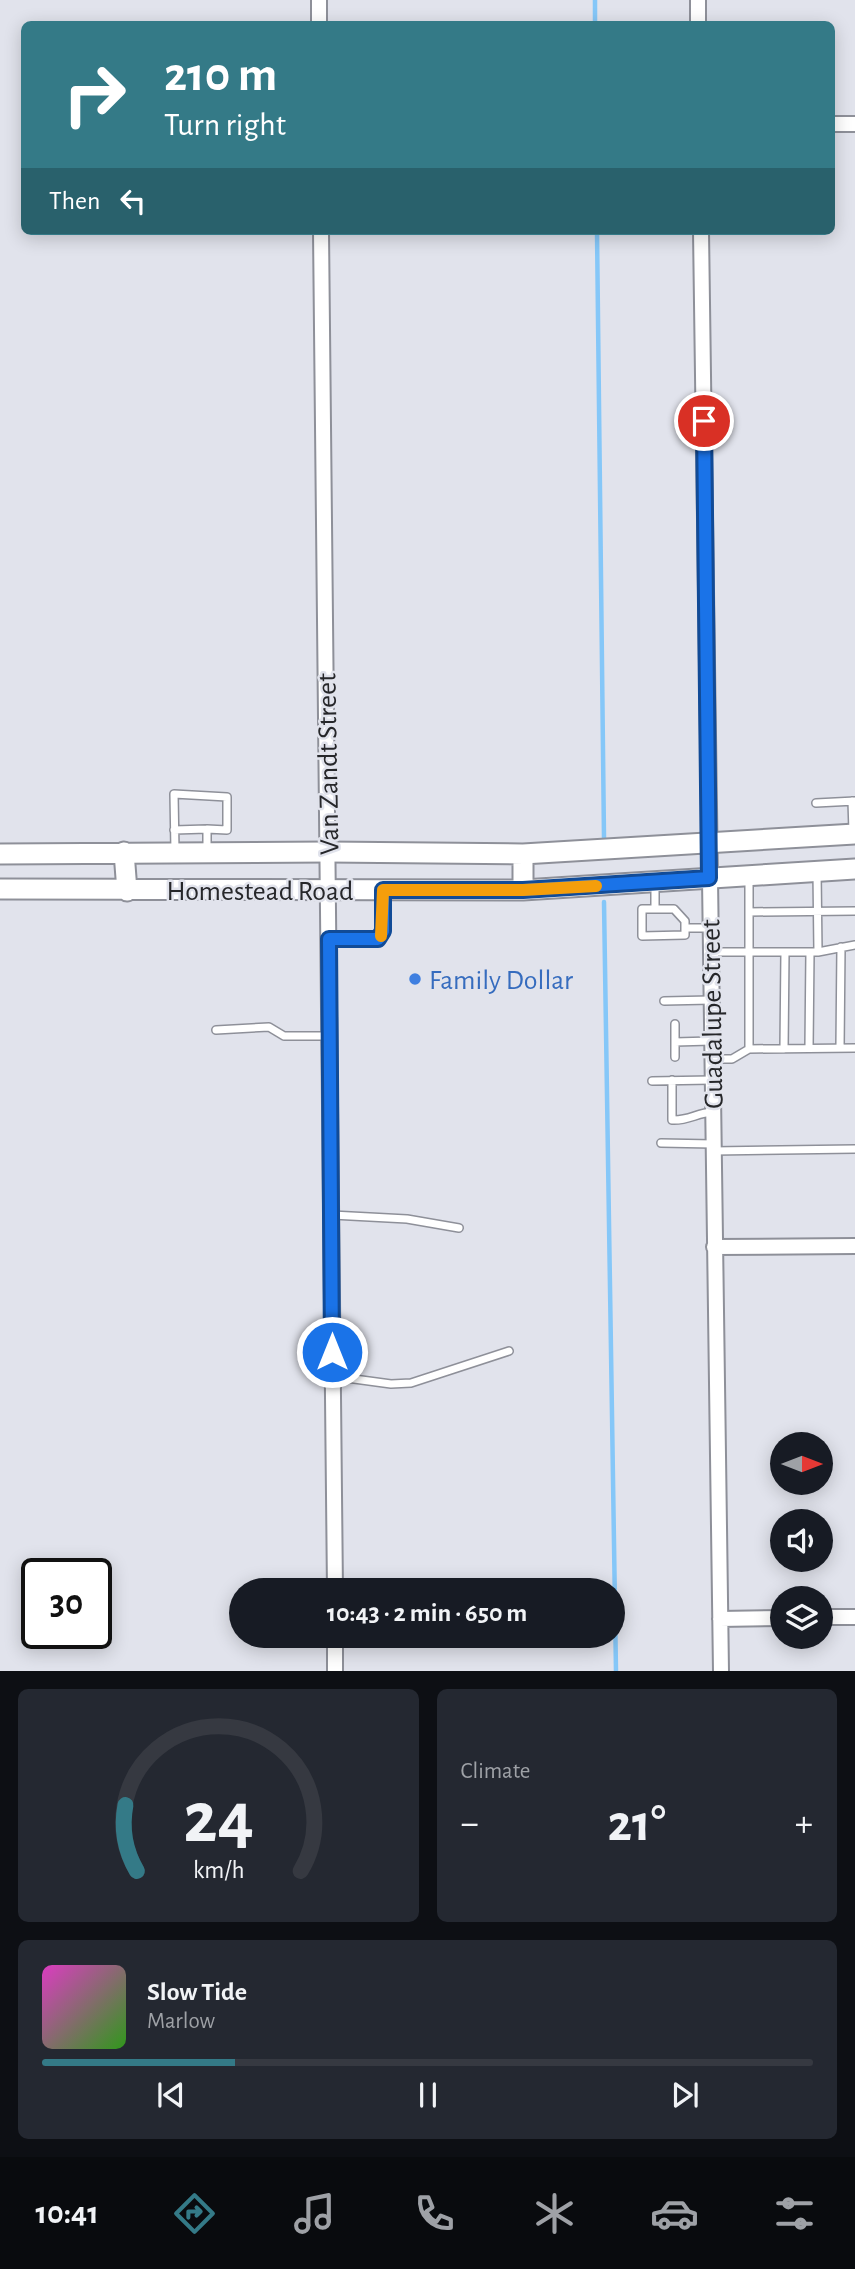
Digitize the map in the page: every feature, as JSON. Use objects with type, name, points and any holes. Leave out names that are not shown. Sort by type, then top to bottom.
[{"type":"main road","name":"Homestead Road","points":[[0,854],[523,854],[854,834]]},
{"type":"main road","points":[[124,852],[127,891]]},
{"type":"main road","points":[[523,854],[523,890]]},
{"type":"main road","name":"Homestead Road","points":[[0,890],[523,890],[855,869]]},
{"type":"street","points":[[319,0],[319,21]]},
{"type":"street","points":[[698,0],[698,21]]},
{"type":"street","points":[[835,124],[855,124]]},
{"type":"street","name":"Van Zandt Street","points":[[321,235],[335,1578]]},
{"type":"street","name":"Guadalupe Street","points":[[701,235],[721,1671]]},
{"type":"street","points":[[714,1247],[855,1246]]},
{"type":"street","points":[[833,1617],[855,1617]]},
{"type":"street","points":[[720,1619],[770,1618]]},
{"type":"street","points":[[335,1648],[335,1671]]},
{"type":"lane","points":[[174,830],[227,830],[227,797],[174,794],[174,830],[175,852]]},
{"type":"lane","points":[[816,803],[854,801],[854,834]]},
{"type":"lane","points":[[206,829],[207,852]]},
{"type":"lane","points":[[809,1048],[818,912],[817,871]]},
{"type":"lane","points":[[749,876],[749,1049]]},
{"type":"lane","points":[[655,883],[655,909]]},
{"type":"lane","points":[[329,939],[378,939],[383,931],[383,890]]},
{"type":"lane","points":[[642,909],[655,909],[674,909],[685,921],[685,935],[642,936],[642,909]]},
{"type":"lane","points":[[749,912],[855,911]]},
{"type":"lane","points":[[685,928],[709,928]]},
{"type":"lane","points":[[710,951],[814,951],[855,945]]},
{"type":"lane","points":[[840,1048],[841,947]]},
{"type":"lane","points":[[784,1049],[785,951]]},
{"type":"lane","points":[[664,1001],[711,1000]]},
{"type":"lane","points":[[675,1024],[675,1057]]},
{"type":"lane","points":[[216,1030],[269,1027],[284,1036],[330,1037]]},
{"type":"lane","points":[[675,1042],[711,1041]]},
{"type":"lane","points":[[712,1059],[732,1059],[749,1049],[855,1048]]},
{"type":"lane","points":[[672,1080],[673,1120],[685,1121],[698,1112],[712,1112]]},
{"type":"lane","points":[[652,1081],[712,1080]]},
{"type":"lane","points":[[661,1143],[713,1147],[855,1149]]},
{"type":"lane","points":[[332,1215],[407,1219],[459,1228]]},
{"type":"lane","points":[[332,1376],[391,1384],[411,1383],[509,1351]]},
{"type":"waterway","points":[[595,0],[595,21]]},
{"type":"waterway","points":[[597,235],[604,838]]},
{"type":"waterway","points":[[604,902],[616,1671]]},
{"type":"slow traffic","points":[[381,936],[383,890],[523,890],[596,886]]},
{"type":"place","name":"Family Dollar","points":[[415,979]]},
{"type":"route","points":[[332,1352],[329,939],[378,939],[383,931],[383,890],[523,890],[709,878],[704,421]]}]
